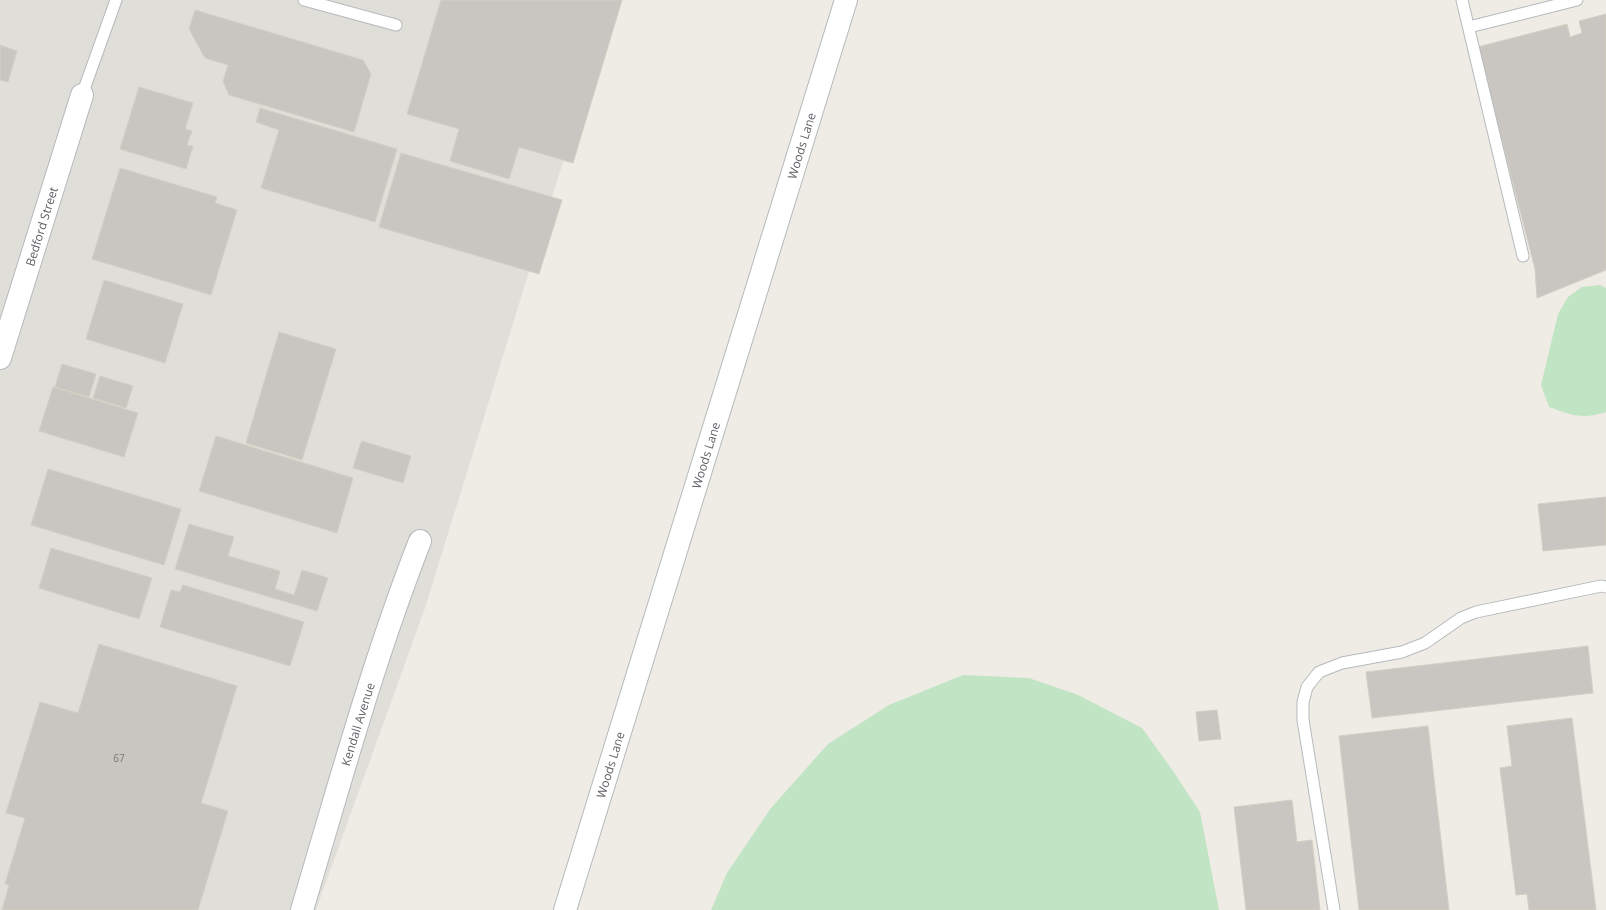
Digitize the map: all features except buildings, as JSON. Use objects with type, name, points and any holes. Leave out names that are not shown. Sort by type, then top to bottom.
[{"type":"street","name":"Woods Lane","points":[[565,910],[846,0]]},
{"type":"street","name":"Bedford Street","points":[[0,358],[82,95]]},
{"type":"street","name":"Kendall Avenue","points":[[302,910],[394,610],[420,541]]},
{"type":"lane","points":[[82,95],[116,0]]},
{"type":"lane","points":[[304,0],[396,25]]},
{"type":"lane","points":[[1462,0],[1523,256]]},
{"type":"lane","points":[[1469,27],[1578,0]]},
{"type":"lane","points":[[1334,910],[1303,720],[1303,702],[1307,687],[1319,672],[1342,663],[1402,652],[1425,643],[1461,618],[1476,612],[1601,586],[1606,587]]},
{"type":"shaded area","points":[[0,0],[613,0],[425,608],[316,910],[0,910]]},
{"type":"green space","points":[[1600,285],[1606,288],[1606,412],[1590,416],[1577,416],[1549,407],[1541,385],[1558,314],[1568,297],[1582,287]]},
{"type":"green space","points":[[963,675],[1029,678],[1078,695],[1142,728],[1200,812],[1219,910],[711,910],[727,873],[771,808],[828,744],[889,705]]}]
